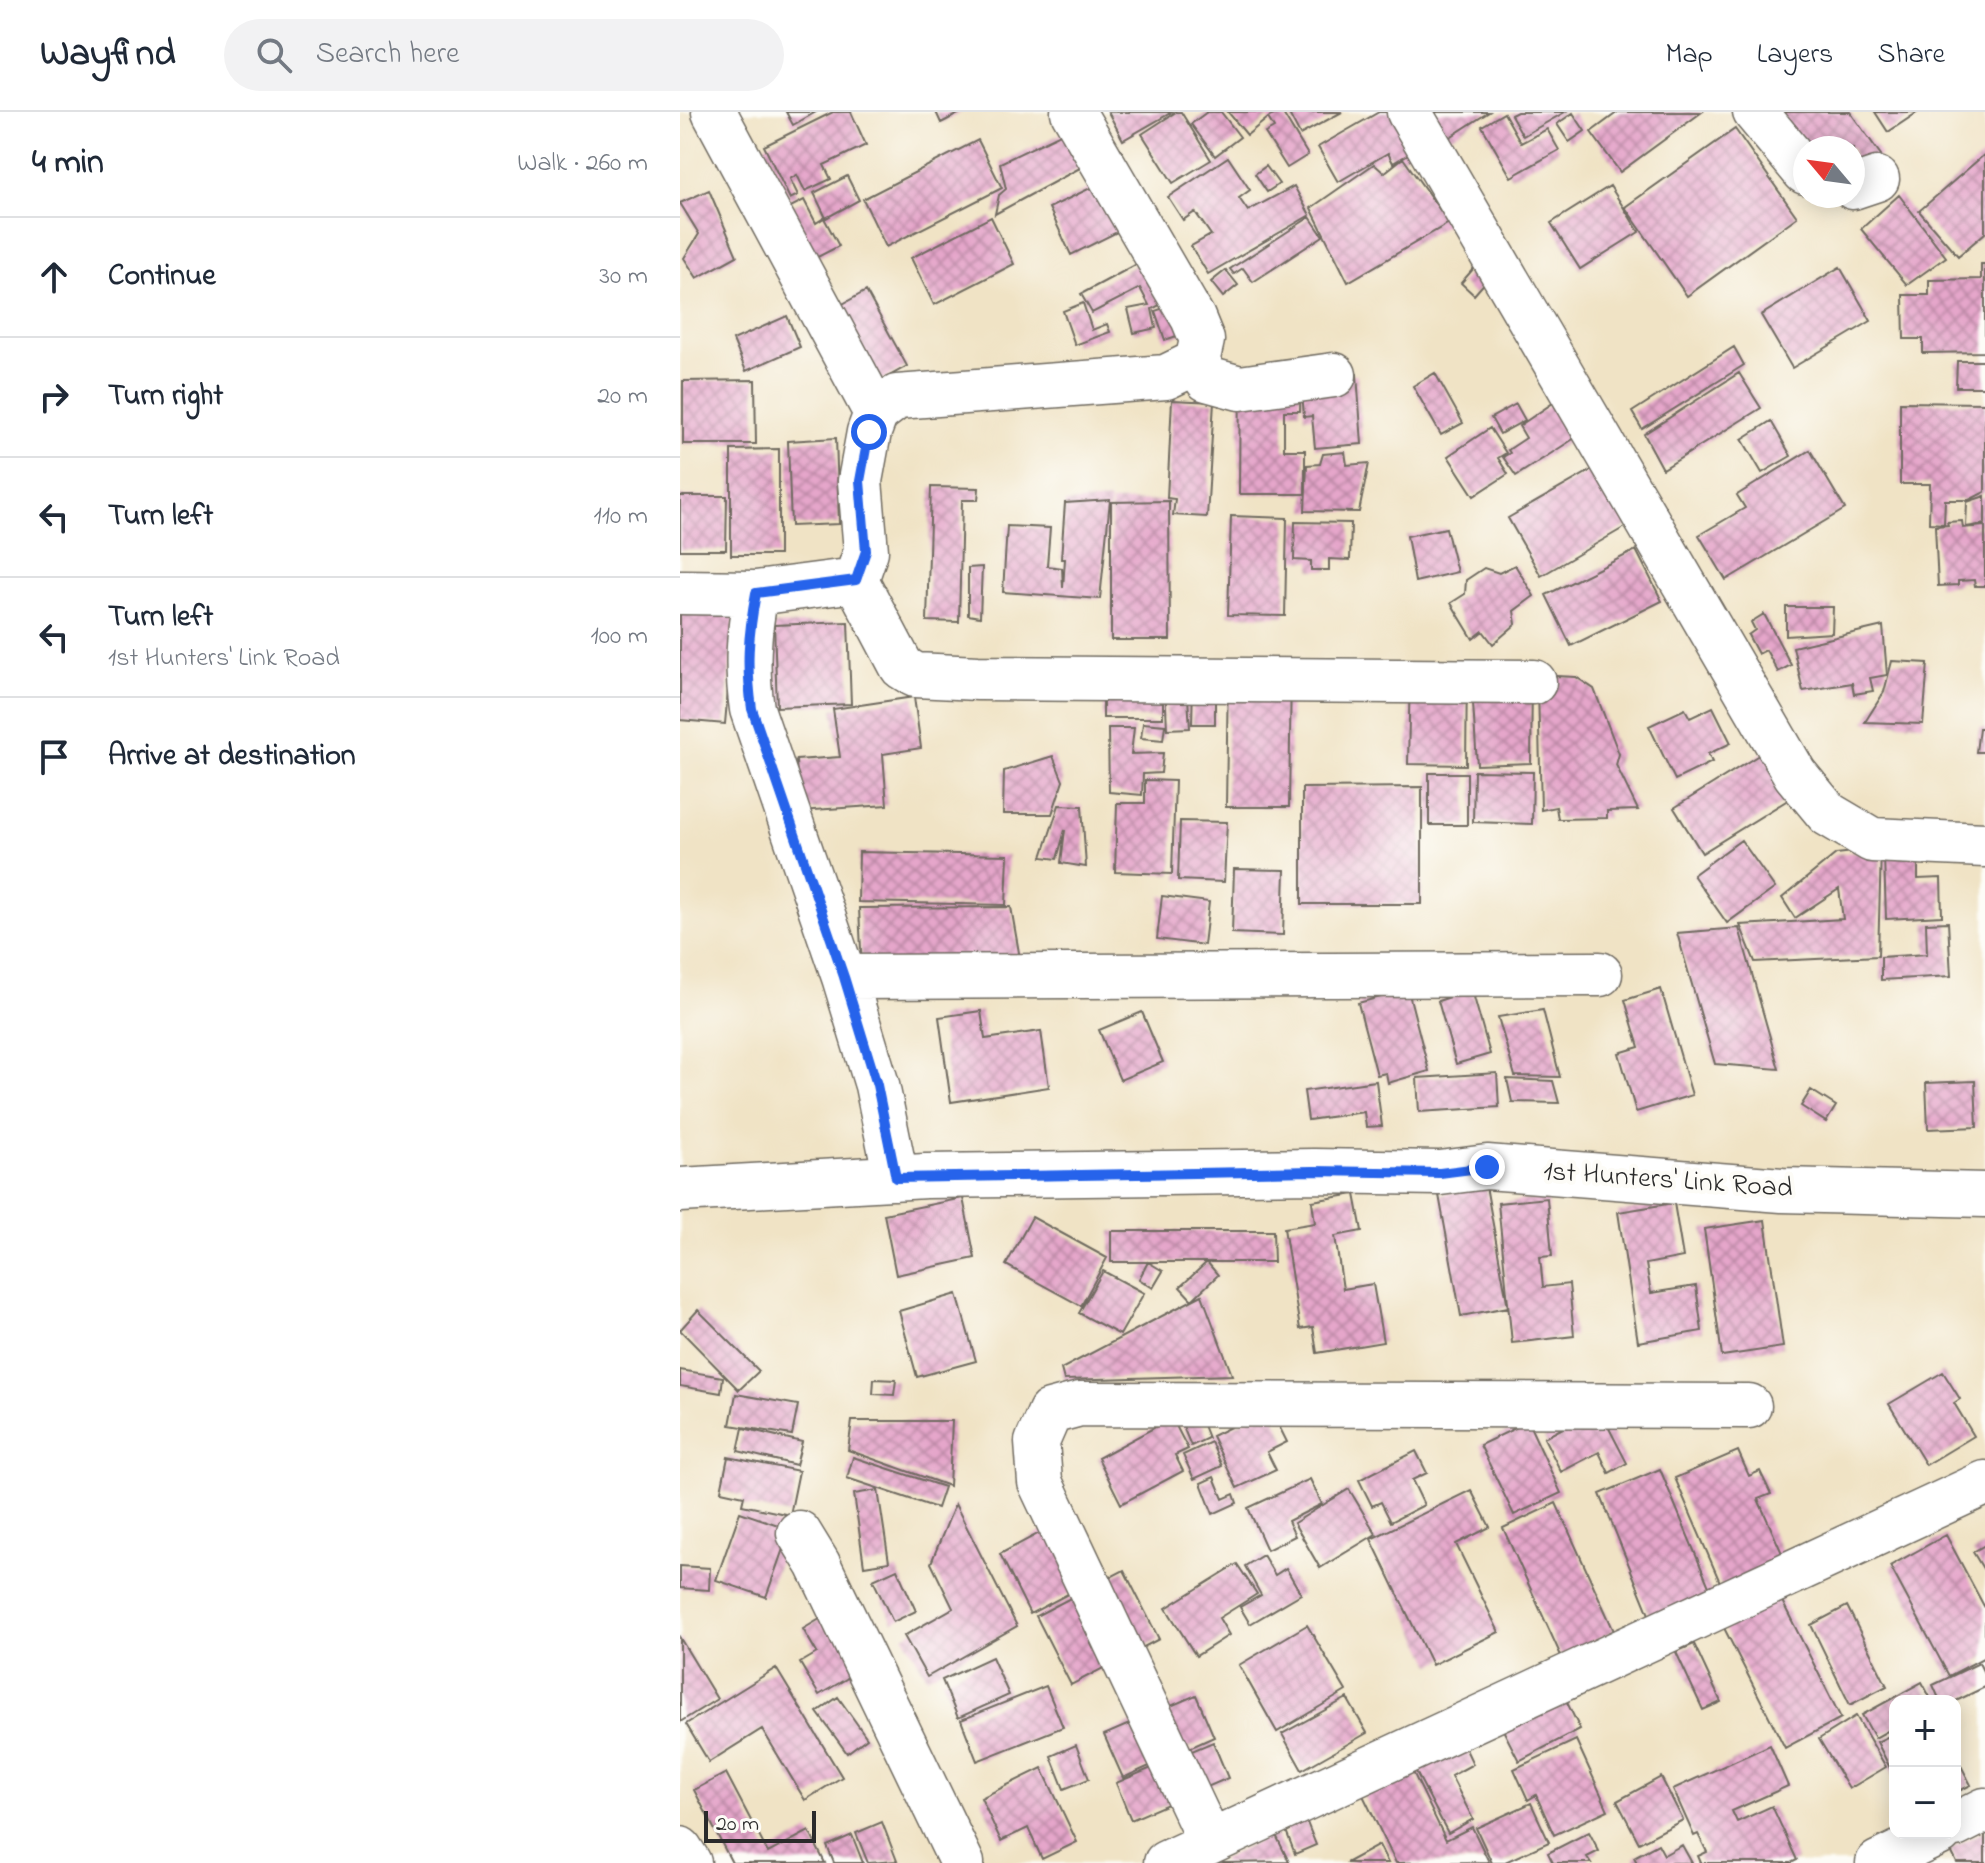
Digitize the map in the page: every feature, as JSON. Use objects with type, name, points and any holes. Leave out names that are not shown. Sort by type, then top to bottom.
[{"type":"street","points":[[714,112],[876,413]]},
{"type":"street","points":[[1073,112],[1193,318],[1202,340],[1197,362],[1207,379],[1240,388],[1334,375]]},
{"type":"street","points":[[1409,112],[1795,774],[1828,814],[1872,840],[1985,845]]},
{"type":"street","points":[[1755,112],[1793,158]]},
{"type":"street","points":[[1197,362],[1166,377],[897,397],[876,413],[869,432],[860,481],[866,551],[856,580],[902,667],[915,675],[978,678],[1534,682]]},
{"type":"street","points":[[680,592],[756,593],[856,580]]},
{"type":"street","points":[[756,593],[746,672],[752,709],[844,977],[877,1085],[896,1178]]},
{"type":"street","points":[[844,977],[1600,974]]},
{"type":"street","name":"1st Hunters' Link Road","points":[[680,1190],[896,1178],[1314,1171],[1440,1173],[1487,1167],[1782,1190],[1985,1195]]},
{"type":"street","points":[[1210,1842],[1040,1482],[1037,1442],[1050,1412],[1080,1404],[1749,1406]]},
{"type":"street","points":[[1166,1863],[1985,1483]]},
{"type":"street","points":[[799,1533],[818,1564],[962,1863]]},
{"type":"street","points":[[1961,1822],[1985,1810]]},
{"type":"street","points":[[1878,1863],[1928,1839]]},
{"type":"street","points":[[680,1849],[689,1863]]},
{"type":"building","points":[[786,112],[816,112],[793,125]]},
{"type":"building","points":[[833,112],[851,112],[866,145],[824,165],[831,179],[805,191],[797,175],[790,179],[798,195],[790,199],[764,146]]},
{"type":"building","points":[[936,112],[962,112],[941,123]]},
{"type":"building","points":[[1108,112],[1172,112],[1123,140]]},
{"type":"building","points":[[1176,112],[1181,112],[1211,160],[1173,183],[1142,134]]},
{"type":"building","points":[[1207,112],[1221,112],[1240,137],[1215,156],[1191,124]]},
{"type":"building","points":[[1228,112],[1275,112],[1269,117],[1282,112],[1308,155],[1287,168],[1265,133],[1274,128],[1268,118],[1247,135]]},
{"type":"building","points":[[1288,112],[1342,112],[1300,135]]},
{"type":"building","points":[[1379,112],[1396,112],[1417,149],[1393,163],[1388,153],[1338,182],[1318,147]]},
{"type":"building","points":[[1414,112],[1489,112],[1436,146]]},
{"type":"building","points":[[1517,112],[1565,112],[1523,136],[1511,115]]},
{"type":"building","points":[[1618,112],[1702,112],[1620,172],[1591,132]]},
{"type":"building","points":[[1768,112],[1850,112],[1881,155],[1865,167],[1865,136],[1793,136]]},
{"type":"building","points":[[1875,112],[1918,112],[1888,132]]},
{"type":"building","points":[[1504,113],[1521,143],[1547,129],[1559,150],[1511,177],[1482,126]]},
{"type":"building","points":[[1573,113],[1585,131],[1569,142],[1557,124]]},
{"type":"building","points":[[1073,128],[1091,162],[995,214],[999,195],[1006,189],[1000,163]]},
{"type":"building","points":[[1735,129],[1797,217],[1687,296],[1625,207]]},
{"type":"building","points":[[978,140],[1002,188],[886,247],[863,199]]},
{"type":"building","points":[[1985,154],[1985,233],[1958,256],[1919,211]]},
{"type":"building","points":[[1228,157],[1250,190],[1239,198],[1248,211],[1294,186],[1310,215],[1208,274],[1191,246],[1211,235],[1195,212],[1183,220],[1168,197]]},
{"type":"building","points":[[1403,158],[1449,223],[1348,282],[1311,208],[1374,164],[1384,173]]},
{"type":"building","points":[[1266,166],[1279,184],[1267,192],[1255,174]]},
{"type":"building","points":[[847,176],[859,200],[826,218],[814,193]]},
{"type":"building","points":[[1113,177],[1188,290],[1152,309],[1156,328],[1134,333],[1128,309],[1149,305],[1140,288],[1092,313],[1081,294],[1139,263],[1121,230],[1071,255],[1049,208]]},
{"type":"building","points":[[1610,186],[1639,232],[1580,269],[1551,223]]},
{"type":"building","points":[[709,190],[737,256],[697,278],[684,258],[699,234],[680,203]]},
{"type":"building","points":[[1899,195],[1946,257],[1907,285],[1861,229]]},
{"type":"building","points":[[804,200],[816,223],[824,218],[839,246],[806,263],[779,213]]},
{"type":"building","points":[[991,217],[1014,264],[934,305],[911,258]]},
{"type":"building","points":[[1310,217],[1323,236],[1253,282],[1243,268],[1234,274],[1230,269]]},
{"type":"building","points":[[1981,264],[1985,264],[1985,352],[1923,353],[1923,339],[1904,339],[1903,295],[1929,295],[1929,280],[1981,279]]},
{"type":"building","points":[[1840,267],[1871,321],[1792,368],[1761,315]]},
{"type":"building","points":[[1474,268],[1487,280],[1474,295],[1461,283]]},
{"type":"building","points":[[1226,270],[1238,285],[1223,297],[1211,282]]},
{"type":"building","points":[[866,291],[907,366],[873,385],[832,310]]},
{"type":"building","points":[[1199,296],[1209,325],[1165,340],[1155,311]]},
{"type":"building","points":[[1083,303],[1092,330],[1107,324],[1110,332],[1075,345],[1063,311]]},
{"type":"building","points":[[787,316],[800,347],[746,371],[733,340]]},
{"type":"building","points":[[1734,347],[1744,365],[1642,429],[1632,412]]},
{"type":"building","points":[[1957,361],[1985,361],[1985,387],[1956,387]]},
{"type":"building","points":[[1240,372],[1301,373],[1300,411],[1284,411],[1284,450],[1305,450],[1305,494],[1239,494]]},
{"type":"building","points":[[1435,373],[1463,423],[1441,435],[1413,386]]},
{"type":"building","points":[[1739,373],[1761,408],[1663,469],[1644,434]]},
{"type":"building","points":[[1357,374],[1362,444],[1315,448],[1312,416],[1304,417],[1301,378]]},
{"type":"building","points":[[755,380],[756,444],[683,444],[683,381]]},
{"type":"building","points":[[1172,400],[1214,402],[1207,517],[1173,515],[1175,499],[1167,498]]},
{"type":"building","points":[[1900,402],[1985,403],[1985,492],[1969,500],[1945,500],[1944,524],[1929,523],[1930,484],[1900,484]]},
{"type":"building","points":[[1553,403],[1575,438],[1516,476],[1503,457],[1526,438],[1519,426]]},
{"type":"building","points":[[1516,404],[1525,420],[1500,434],[1491,418]]},
{"type":"building","points":[[1771,421],[1791,456],[1762,473],[1742,439]]},
{"type":"building","points":[[1490,428],[1506,453],[1498,458],[1508,474],[1474,496],[1448,456]]},
{"type":"building","points":[[836,438],[839,524],[791,526],[788,441]]},
{"type":"building","points":[[779,449],[779,555],[731,555],[731,450]]},
{"type":"building","points":[[1810,450],[1845,509],[1726,580],[1699,535],[1745,508],[1737,495]]},
{"type":"building","points":[[1345,452],[1347,465],[1369,463],[1359,512],[1305,511],[1307,465],[1320,464],[1323,454]]},
{"type":"building","points":[[1623,452],[1656,509],[1541,576],[1508,518]]},
{"type":"building","points":[[931,487],[979,488],[978,500],[962,500],[959,622],[927,621]]},
{"type":"building","points":[[680,496],[727,496],[726,550],[680,550]]},
{"type":"building","points":[[1985,496],[1985,524],[1966,527],[1967,502]]},
{"type":"building","points":[[1110,500],[1100,599],[1003,592],[1007,526],[1050,528],[1047,566],[1062,568],[1063,588],[1065,559],[1061,559],[1065,503]]},
{"type":"building","points":[[1169,501],[1170,640],[1111,640],[1111,502]]},
{"type":"building","points":[[1231,516],[1287,518],[1285,616],[1228,615]]},
{"type":"building","points":[[1962,521],[1963,528],[1985,526],[1985,586],[1975,586],[1974,580],[1938,586],[1935,526]]},
{"type":"building","points":[[1295,522],[1351,523],[1350,560],[1329,559],[1329,570],[1311,570],[1311,561],[1294,560]]},
{"type":"building","points":[[1446,528],[1457,572],[1415,582],[1407,536]]},
{"type":"building","points":[[1636,550],[1662,601],[1571,646],[1546,595]]},
{"type":"building","points":[[1515,565],[1534,596],[1514,611],[1516,624],[1493,644],[1483,631],[1473,639],[1451,603],[1465,594],[1466,580],[1484,568],[1499,573]]},
{"type":"building","points":[[982,567],[980,617],[968,615],[968,568]]},
{"type":"building","points":[[680,605],[735,609],[725,724],[680,720]]},
{"type":"building","points":[[1786,607],[1833,607],[1832,633],[1786,636]]},
{"type":"building","points":[[1764,614],[1791,665],[1778,672],[1766,650],[1758,654],[1748,635],[1755,630],[1751,622]]},
{"type":"building","points":[[848,622],[851,704],[777,707],[774,625]]},
{"type":"building","points":[[1883,626],[1887,675],[1870,678],[1873,691],[1854,694],[1852,683],[1803,691],[1793,647]]},
{"type":"building","points":[[1892,661],[1928,663],[1923,724],[1865,722],[1884,692]]},
{"type":"building","points":[[1228,670],[1291,671],[1289,807],[1226,807]]},
{"type":"building","points":[[1410,671],[1467,672],[1466,765],[1408,764]]},
{"type":"building","points":[[1471,672],[1532,684],[1531,763],[1477,765]]},
{"type":"building","points":[[1556,676],[1576,677],[1594,689],[1619,754],[1616,765],[1638,810],[1607,811],[1607,818],[1558,819],[1556,807],[1541,810],[1538,686]]},
{"type":"building","points":[[1163,680],[1163,718],[1103,718],[1103,681]]},
{"type":"building","points":[[1187,683],[1190,728],[1167,729],[1165,684]]},
{"type":"building","points":[[1193,684],[1215,684],[1215,724],[1192,724]]},
{"type":"building","points":[[914,697],[921,748],[883,754],[887,805],[799,811],[796,760],[840,757],[833,709]]},
{"type":"building","points":[[1713,707],[1731,743],[1708,754],[1712,762],[1675,780],[1649,726],[1685,709],[1690,718]]},
{"type":"building","points":[[1143,723],[1165,725],[1163,740],[1141,738]]},
{"type":"building","points":[[1108,728],[1134,728],[1131,754],[1163,753],[1161,773],[1143,774],[1142,795],[1109,792]]},
{"type":"building","points":[[1979,728],[1985,728],[1985,752],[1976,752]]},
{"type":"building","points":[[1770,748],[1799,793],[1702,853],[1674,808]]},
{"type":"building","points":[[1053,756],[1063,781],[1052,814],[1003,814],[1004,771]]},
{"type":"building","points":[[1474,771],[1533,772],[1532,824],[1473,822]]},
{"type":"building","points":[[1429,773],[1467,773],[1467,825],[1429,825]]},
{"type":"building","points":[[1145,780],[1175,781],[1172,874],[1115,872],[1117,803],[1145,803]]},
{"type":"building","points":[[1422,787],[1422,904],[1302,904],[1302,788]]},
{"type":"building","points":[[1059,805],[1082,806],[1086,867],[1061,863],[1065,830],[1057,859],[1042,857]]},
{"type":"building","points":[[1180,821],[1227,822],[1224,882],[1178,880]]},
{"type":"building","points":[[1741,840],[1775,888],[1727,923],[1693,875]]},
{"type":"building","points":[[1881,849],[1878,956],[1755,962],[1740,925],[1843,919],[1839,889],[1795,918],[1782,898],[1836,854]]},
{"type":"building","points":[[859,852],[1008,855],[1006,905],[858,902]]},
{"type":"building","points":[[1884,855],[1918,855],[1918,879],[1941,878],[1942,916],[1886,919]]},
{"type":"building","points":[[1234,869],[1285,870],[1283,935],[1232,933]]},
{"type":"building","points":[[1162,896],[1209,902],[1204,945],[1157,939]]},
{"type":"building","points":[[1011,907],[1021,964],[862,971],[859,908]]},
{"type":"building","points":[[1948,922],[1951,976],[1881,980],[1881,957],[1927,954],[1926,923]]},
{"type":"building","points":[[1739,928],[1779,1069],[1715,1064],[1677,933]]},
{"type":"building","points":[[1661,989],[1692,1095],[1636,1112],[1619,1053],[1639,1047],[1625,1000]]},
{"type":"building","points":[[1408,990],[1429,1071],[1388,1083],[1386,1073],[1377,1075],[1358,1003]]},
{"type":"building","points":[[1472,990],[1490,1054],[1456,1064],[1438,1001]]},
{"type":"building","points":[[1543,1010],[1560,1077],[1515,1076],[1498,1017]]},
{"type":"building","points":[[981,1011],[985,1039],[1041,1031],[1049,1087],[951,1102],[939,1017]]},
{"type":"building","points":[[1142,1012],[1163,1062],[1120,1080],[1099,1030]]},
{"type":"building","points":[[1497,1073],[1499,1107],[1419,1112],[1417,1078]]},
{"type":"building","points":[[1507,1079],[1553,1081],[1559,1103],[1512,1102]]},
{"type":"building","points":[[1376,1081],[1382,1126],[1366,1127],[1364,1112],[1308,1120],[1304,1091]]},
{"type":"building","points":[[1975,1081],[1977,1127],[1928,1129],[1926,1083]]},
{"type":"building","points":[[1811,1090],[1836,1106],[1826,1122],[1801,1106]]},
{"type":"building","points":[[1486,1186],[1508,1307],[1461,1316],[1439,1195]]},
{"type":"building","points":[[1355,1194],[1362,1231],[1335,1236],[1343,1289],[1373,1284],[1383,1342],[1317,1353],[1313,1327],[1300,1329],[1284,1228],[1315,1223],[1312,1201]]},
{"type":"building","points":[[963,1198],[975,1258],[896,1275],[884,1214]]},
{"type":"building","points":[[1547,1198],[1552,1256],[1540,1257],[1543,1287],[1569,1284],[1574,1336],[1512,1343],[1498,1203]]},
{"type":"building","points":[[1674,1203],[1683,1257],[1646,1264],[1651,1293],[1696,1286],[1702,1331],[1638,1342],[1618,1212]]},
{"type":"building","points":[[1032,1217],[1107,1258],[1081,1306],[1006,1265]]},
{"type":"building","points":[[1765,1220],[1783,1347],[1722,1356],[1704,1229]]},
{"type":"building","points":[[1111,1231],[1273,1231],[1274,1262],[1111,1262]]},
{"type":"building","points":[[1148,1262],[1163,1271],[1153,1288],[1139,1279]]},
{"type":"building","points":[[1207,1262],[1218,1275],[1192,1300],[1180,1287]]},
{"type":"building","points":[[1103,1271],[1144,1293],[1120,1335],[1079,1313]]},
{"type":"building","points":[[957,1294],[976,1361],[917,1377],[899,1311]]},
{"type":"building","points":[[1202,1295],[1232,1375],[1064,1380],[1061,1369]]},
{"type":"building","points":[[698,1310],[759,1371],[739,1390],[680,1330]]},
{"type":"building","points":[[680,1370],[723,1377],[721,1393],[680,1386]]},
{"type":"building","points":[[1943,1372],[1960,1399],[1954,1403],[1974,1436],[1926,1465],[1889,1404]]},
{"type":"building","points":[[874,1379],[896,1380],[894,1395],[873,1394]]},
{"type":"building","points":[[736,1394],[798,1405],[792,1435],[730,1425]]},
{"type":"building","points":[[1270,1408],[1287,1442],[1267,1452],[1276,1470],[1237,1488],[1212,1436]]},
{"type":"building","points":[[1599,1409],[1627,1463],[1609,1473],[1599,1452],[1561,1472],[1544,1438]]},
{"type":"building","points":[[1199,1415],[1208,1438],[1191,1446],[1181,1422]]},
{"type":"building","points":[[1172,1418],[1188,1449],[1175,1455],[1183,1471],[1121,1504],[1098,1458]]},
{"type":"building","points":[[852,1421],[952,1421],[949,1486],[848,1450]]},
{"type":"building","points":[[1528,1422],[1561,1493],[1514,1515],[1480,1445]]},
{"type":"building","points":[[743,1428],[802,1442],[796,1465],[738,1451]]},
{"type":"building","points":[[1211,1442],[1222,1466],[1194,1479],[1183,1455]]},
{"type":"building","points":[[1416,1451],[1427,1473],[1412,1480],[1424,1505],[1391,1522],[1381,1502],[1372,1506],[1359,1480]]},
{"type":"building","points":[[1738,1451],[1749,1476],[1760,1471],[1771,1494],[1758,1499],[1785,1560],[1722,1587],[1675,1478]]},
{"type":"building","points":[[728,1457],[799,1471],[790,1515],[742,1505],[744,1496],[721,1491]]},
{"type":"building","points":[[853,1457],[944,1487],[937,1508],[847,1478]]},
{"type":"building","points":[[1660,1469],[1715,1601],[1654,1627],[1600,1494]]},
{"type":"building","points":[[1214,1477],[1223,1499],[1234,1494],[1237,1503],[1213,1514],[1201,1483]]},
{"type":"building","points":[[1310,1479],[1322,1504],[1288,1521],[1295,1536],[1267,1550],[1248,1508]]},
{"type":"building","points":[[1349,1489],[1376,1534],[1320,1568],[1294,1523]]},
{"type":"building","points":[[878,1490],[889,1562],[864,1566],[854,1494]]},
{"type":"building","points":[[1471,1490],[1490,1527],[1456,1544],[1499,1632],[1432,1665],[1371,1539]]},
{"type":"building","points":[[1556,1503],[1614,1631],[1561,1656],[1503,1528]]},
{"type":"building","points":[[955,1504],[1017,1626],[927,1677],[904,1636],[953,1608],[931,1563]]},
{"type":"building","points":[[740,1512],[790,1529],[766,1597],[716,1580]]},
{"type":"building","points":[[1077,1513],[1108,1573],[1030,1614],[1000,1554]]},
{"type":"building","points":[[1946,1535],[1985,1608],[1985,1657],[1949,1676],[1890,1566]]},
{"type":"building","points":[[1985,1545],[1985,1572],[1973,1552]]},
{"type":"building","points":[[1263,1555],[1275,1575],[1286,1568],[1301,1594],[1250,1624],[1240,1607],[1261,1595],[1245,1566]]},
{"type":"building","points":[[1237,1564],[1257,1594],[1219,1618],[1229,1635],[1196,1656],[1166,1608]]},
{"type":"building","points":[[680,1566],[710,1568],[709,1590],[680,1588]]},
{"type":"building","points":[[897,1569],[916,1611],[893,1622],[873,1580]]},
{"type":"building","points":[[1124,1570],[1159,1639],[1071,1685],[1036,1616]]},
{"type":"building","points":[[1781,1599],[1841,1718],[1785,1748],[1724,1628]]},
{"type":"building","points":[[1847,1606],[1887,1686],[1850,1705],[1811,1625]]},
{"type":"building","points":[[835,1610],[868,1666],[819,1695],[800,1663],[817,1653],[803,1629]]},
{"type":"building","points":[[1307,1625],[1346,1691],[1277,1732],[1239,1665]]},
{"type":"building","points":[[680,1638],[717,1699],[680,1722]]},
{"type":"building","points":[[1694,1644],[1721,1702],[1703,1710],[1676,1652]]},
{"type":"building","points":[[992,1657],[1009,1695],[958,1718],[942,1680]]},
{"type":"building","points":[[1979,1663],[1985,1675],[1985,1687],[1961,1699],[1961,1695],[1937,1695],[1933,1685]]},
{"type":"building","points":[[776,1668],[842,1777],[805,1800],[762,1729],[709,1762],[686,1724]]},
{"type":"building","points":[[1922,1682],[1929,1695],[1898,1695]]},
{"type":"building","points":[[1046,1686],[1063,1727],[977,1761],[961,1720]]},
{"type":"building","points":[[1563,1694],[1580,1729],[1519,1761],[1501,1726]]},
{"type":"building","points":[[1196,1695],[1214,1737],[1123,1778],[1104,1735]]},
{"type":"building","points":[[838,1697],[867,1738],[847,1753],[817,1712]]},
{"type":"building","points":[[1347,1698],[1367,1733],[1302,1770],[1282,1734]]},
{"type":"building","points":[[1889,1700],[1889,1730],[1875,1738],[1862,1715]]},
{"type":"building","points":[[1856,1716],[1886,1767],[1849,1789],[1819,1739]]},
{"type":"building","points":[[1889,1736],[1889,1766],[1877,1742]]},
{"type":"building","points":[[1576,1740],[1608,1810],[1554,1835],[1536,1795],[1528,1800],[1514,1769]]},
{"type":"building","points":[[1213,1742],[1228,1778],[1131,1820],[1116,1783]]},
{"type":"building","points":[[1463,1743],[1473,1764],[1451,1776],[1473,1819],[1448,1833],[1415,1770]]},
{"type":"building","points":[[1076,1745],[1089,1779],[1064,1789],[1051,1756]]},
{"type":"building","points":[[1770,1745],[1788,1786],[1732,1811],[1737,1822],[1772,1806],[1797,1860],[1791,1863],[1701,1863],[1698,1856],[1707,1852],[1698,1834],[1694,1836],[1673,1789]]},
{"type":"building","points":[[1961,1766],[1971,1785],[1961,1790]]},
{"type":"building","points":[[1042,1768],[1077,1842],[1042,1859],[1028,1828],[1001,1841],[981,1798]]},
{"type":"building","points":[[1411,1768],[1446,1840],[1472,1827],[1489,1862],[1396,1863],[1357,1783]]},
{"type":"building","points":[[726,1773],[768,1853],[809,1831],[825,1863],[732,1863],[694,1790]]},
{"type":"building","points":[[1661,1777],[1683,1820],[1639,1843],[1617,1801]]},
{"type":"building","points":[[1531,1803],[1549,1842],[1503,1863],[1492,1863],[1476,1828]]},
{"type":"building","points":[[1306,1820],[1316,1845],[1295,1854],[1285,1828]]},
{"type":"building","points":[[882,1822],[897,1861],[868,1863],[856,1833]]},
{"type":"building","points":[[1985,1831],[1985,1863],[1957,1863],[1950,1849]]},
{"type":"building","points":[[1589,1832],[1599,1851],[1587,1857],[1591,1863],[1553,1863],[1548,1853]]},
{"type":"building","points":[[1275,1833],[1289,1862],[1223,1863],[1222,1860]]},
{"type":"building","points":[[852,1835],[863,1863],[834,1863],[827,1846]]},
{"type":"building","points":[[1658,1844],[1664,1855],[1682,1845],[1692,1863],[1637,1863],[1634,1857]]},
{"type":"building","points":[[1379,1845],[1388,1863],[1346,1863]]},
{"type":"route","points":[[869,432],[860,481],[866,551],[856,580],[756,593],[746,672],[752,709],[844,977],[877,1085],[896,1178],[1314,1171],[1440,1173],[1487,1167]]}]
